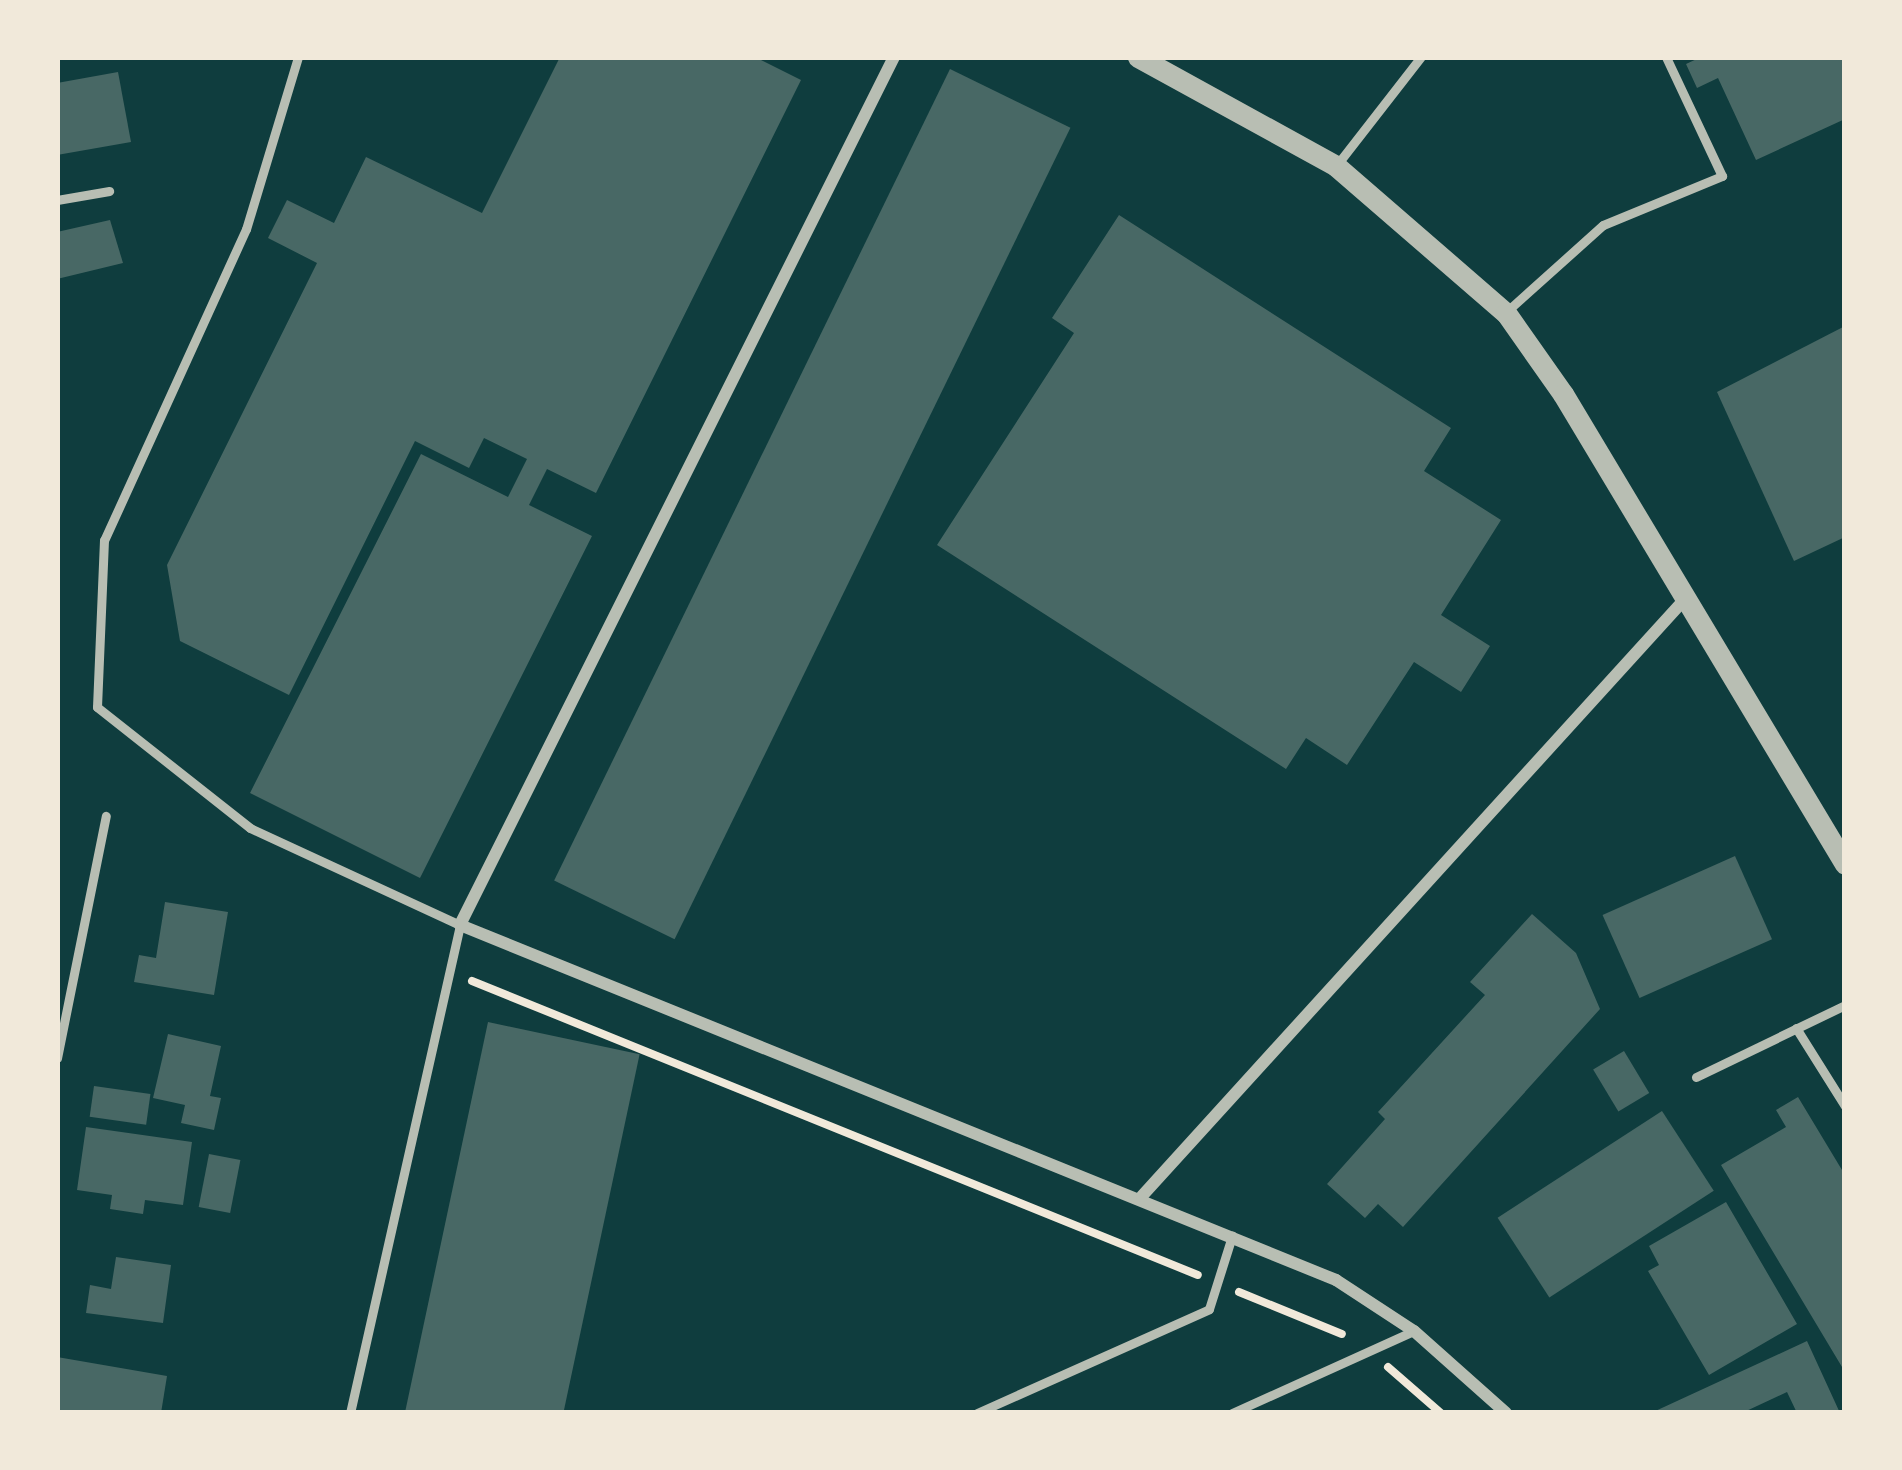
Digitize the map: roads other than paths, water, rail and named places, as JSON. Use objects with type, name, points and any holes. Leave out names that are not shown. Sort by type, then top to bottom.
[{"type":"street","points":[[894,57],[460,925],[1142,1196],[1336,1280],[1414,1331],[1506,1413]]},
{"type":"street","points":[[1138,57],[1336,166],[1506,313],[1845,864]]},
{"type":"street","points":[[1142,1196],[1684,600]]},
{"type":"lane","points":[[298,57],[246,229],[104,540],[97,707],[250,828],[460,925],[350,1413]]},
{"type":"lane","points":[[1336,166],[1421,57]]},
{"type":"lane","points":[[1506,313],[1603,225],[1722,176],[1666,57]]},
{"type":"lane","points":[[57,200],[110,191]]},
{"type":"lane","points":[[57,1058],[106,816]]},
{"type":"lane","points":[[1696,1077],[1845,1005]]},
{"type":"lane","points":[[1796,1028],[1845,1106]]},
{"type":"lane","points":[[977,1413],[1209,1309],[1232,1236]]},
{"type":"lane","points":[[1232,1413],[1414,1331]]}]
